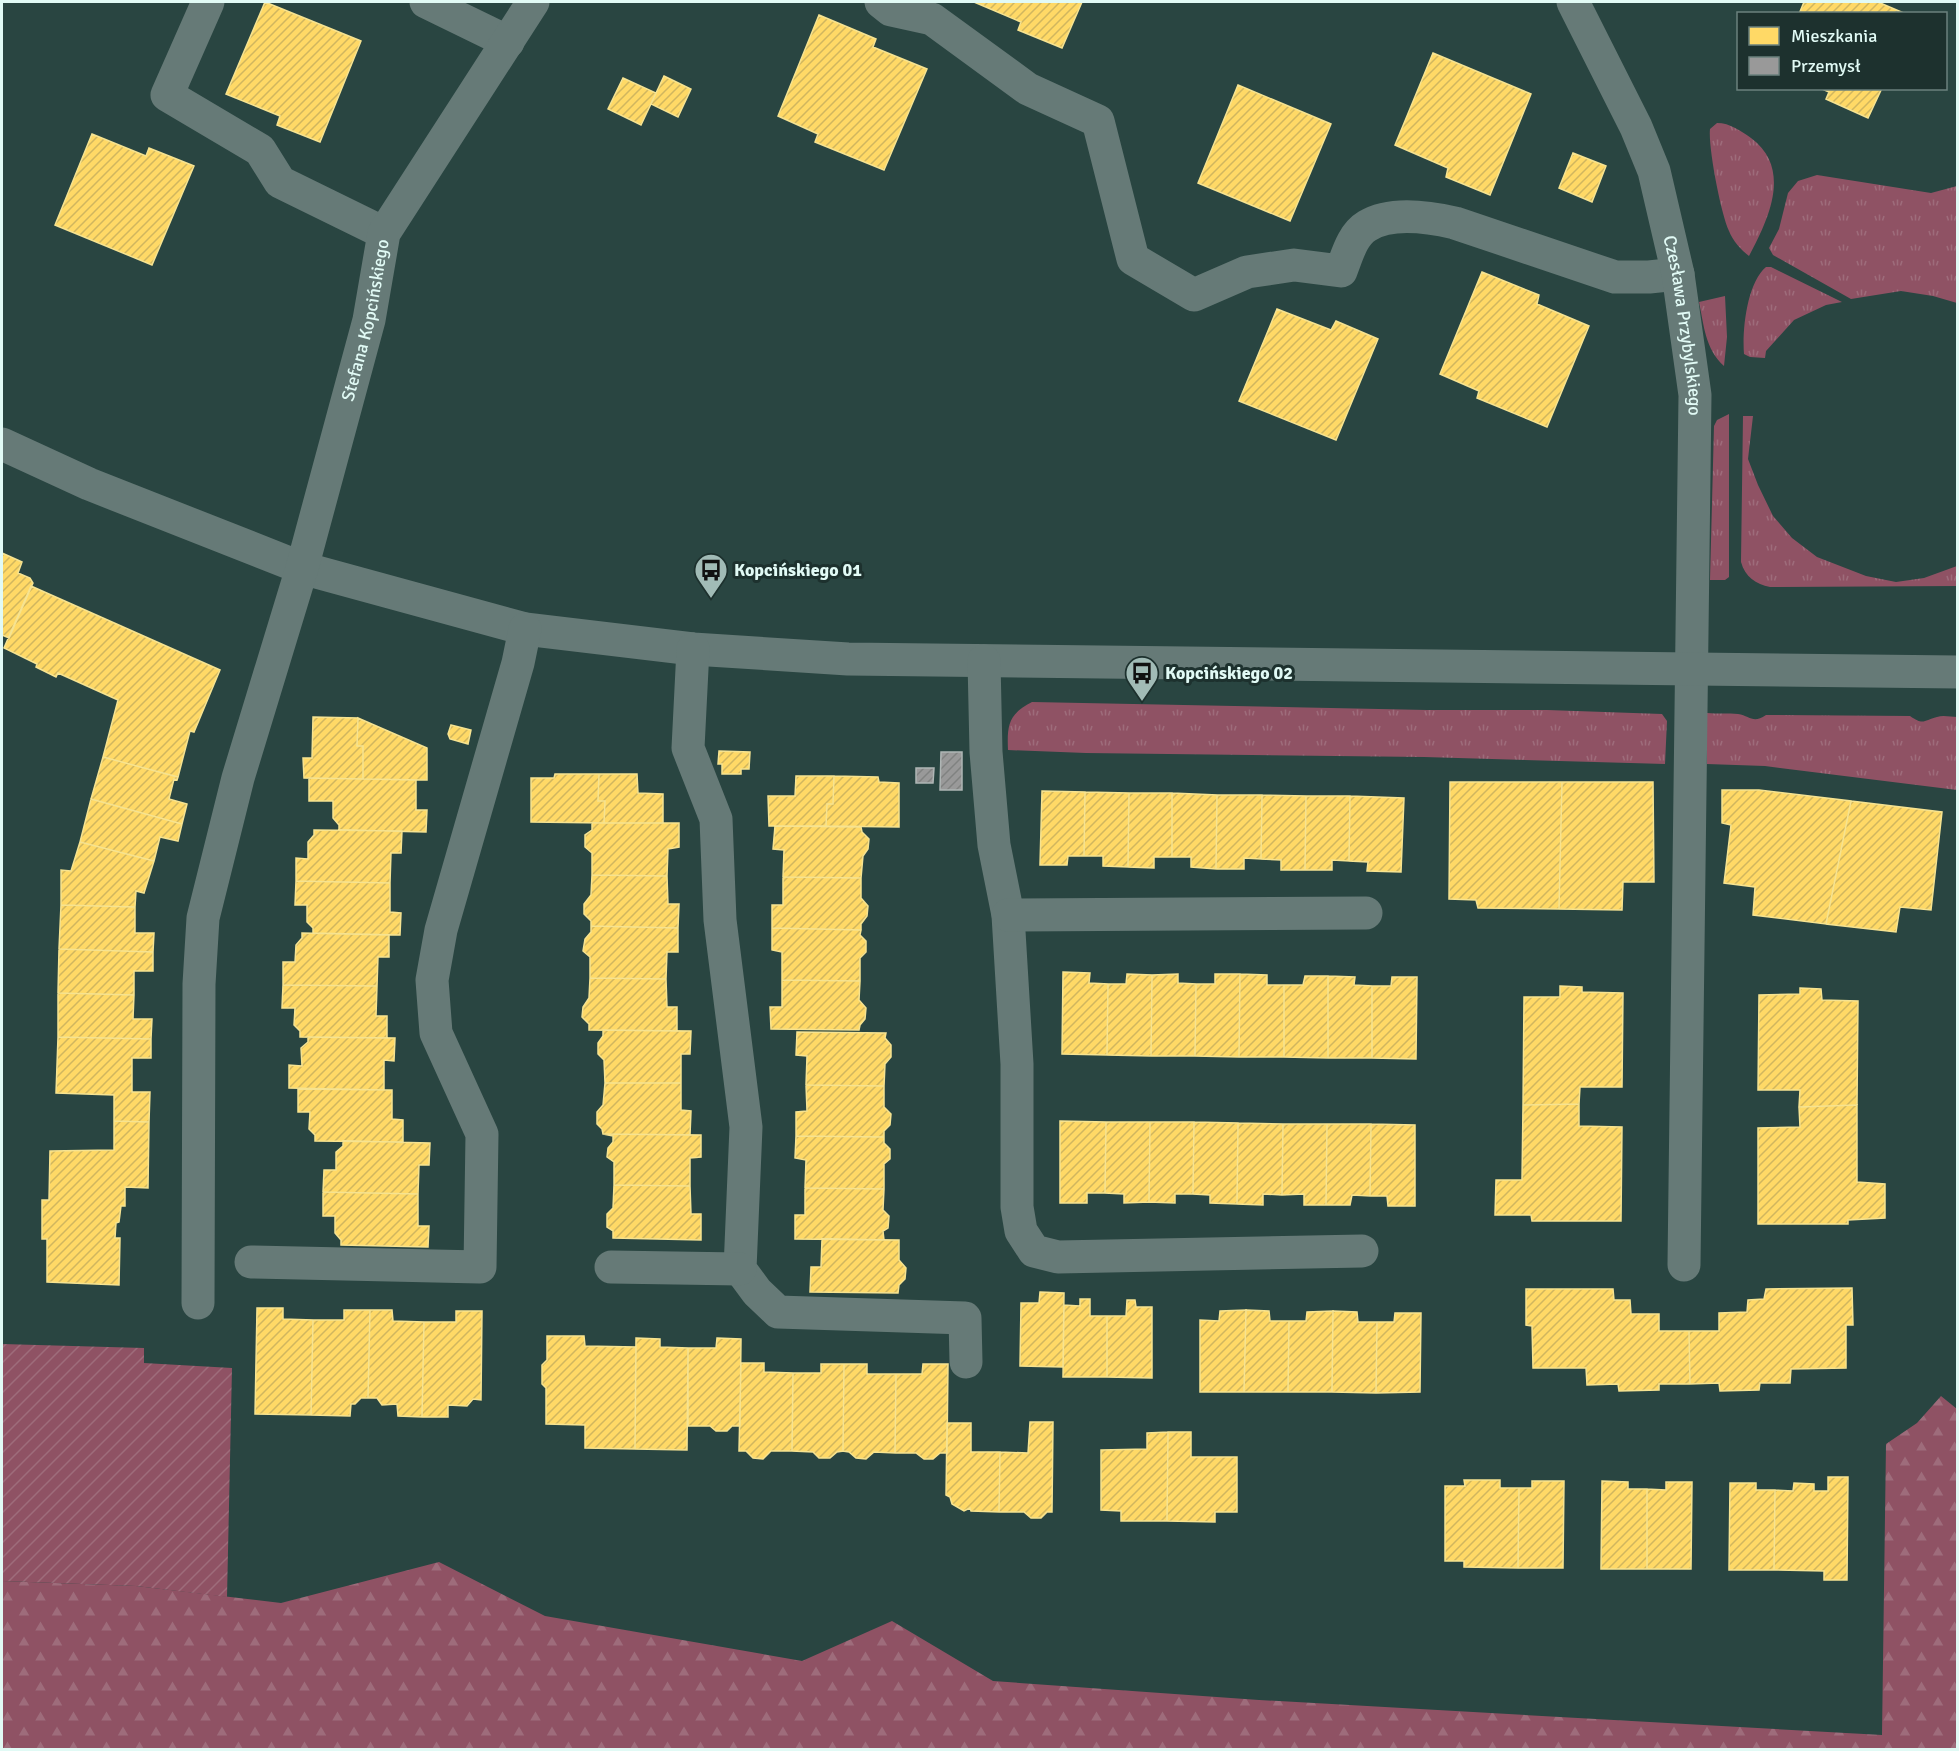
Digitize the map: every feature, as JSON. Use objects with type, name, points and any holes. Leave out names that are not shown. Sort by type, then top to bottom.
[{"type":"street","points":[[208,2],[167,95],[260,150],[280,183],[384,233]]},
{"type":"street","points":[[426,2],[508,42]]},
{"type":"street","name":"Stefana Kopcińskiego","points":[[198,1303],[199,984],[203,918],[238,778],[302,568],[369,320],[384,233],[533,2]]},
{"type":"street","points":[[881,2],[891,10],[933,10],[1028,89],[1098,121],[1133,259],[1194,295],[1247,272],[1294,265],[1341,271],[1349,250],[1367,226],[1389,219],[1413,216],[1455,223],[1615,277],[1649,278],[1678,274]]},
{"type":"street","name":"Czesława Przybylskiego","points":[[1573,2],[1636,128],[1654,171],[1678,274],[1695,395],[1684,1265]]},
{"type":"street","points":[[2,444],[89,484],[302,568],[525,629],[693,648],[848,659],[1958,672]]},
{"type":"street","points":[[251,1262],[480,1267],[482,1134],[436,1033],[432,980],[441,930],[518,663],[525,629]]},
{"type":"street","points":[[693,648],[688,748],[716,819],[720,920],[746,1126],[740,1269],[757,1292],[778,1312],[965,1318],[966,1362]]},
{"type":"street","points":[[984,661],[986,752],[994,845],[1008,915],[1017,1064],[1017,1207],[1021,1232],[1034,1251],[1058,1257],[1362,1251]]},
{"type":"street","points":[[1008,915],[1366,913]]},
{"type":"street","points":[[611,1267],[740,1269]]},
{"type":"green space","points":[[1717,123],[1731,126],[1751,138],[1764,150],[1771,164],[1774,179],[1773,195],[1763,227],[1749,256],[1733,238],[1722,210],[1710,138],[1710,129]]},
{"type":"green space","points":[[1817,175],[1931,193],[1957,186],[1957,303],[1933,296],[1901,291],[1851,299],[1773,255],[1769,248],[1779,229],[1788,193],[1798,181]]},
{"type":"green space","points":[[1766,267],[1771,267],[1842,302],[1826,305],[1794,320],[1766,351],[1765,358],[1750,357],[1744,354],[1747,308],[1754,284]]},
{"type":"green space","points":[[1725,296],[1727,337],[1724,366],[1709,344],[1699,302]]},
{"type":"green space","points":[[1729,414],[1729,577],[1725,580],[1710,580],[1714,426],[1717,420]]},
{"type":"green space","points":[[1743,416],[1753,416],[1748,459],[1758,485],[1773,516],[1792,538],[1817,557],[1866,576],[1896,582],[1924,578],[1957,566],[1957,586],[1770,587],[1752,579],[1745,572],[1741,562]]},
{"type":"green space","points":[[1032,702],[1427,710],[1547,710],[1662,714],[1667,721],[1665,764],[1424,757],[1008,750],[1009,727],[1014,716]]},
{"type":"green space","points":[[1707,713],[1738,714],[1755,719],[1766,715],[1910,716],[1921,722],[1939,716],[1957,717],[1957,790],[1765,766],[1707,764]]},
{"type":"green space","points":[[2,1344],[144,1348],[144,1363],[232,1368],[227,1597],[136,1586],[2,1581]]},
{"type":"green space","points":[[1941,1396],[1957,1409],[1957,1749],[2,1750],[2,1581],[136,1586],[281,1603],[439,1562],[545,1616],[802,1661],[892,1621],[993,1681],[1259,1700],[1882,1735],[1886,1444],[1917,1423]]},
{"type":"building: Mieszkania","points":[[265,2],[361,41],[320,142],[277,125],[280,116],[226,94]]},
{"type":"building: Mieszkania","points":[[974,2],[1082,2],[1062,48],[1018,30],[1021,22]]},
{"type":"building: Mieszkania","points":[[1804,2],[1878,2],[1901,12],[1800,12]]},
{"type":"building: Mieszkania","points":[[819,15],[876,39],[873,47],[927,69],[884,170],[815,142],[818,134],[778,116]]},
{"type":"building: Mieszkania","points":[[1433,53],[1531,94],[1490,195],[1446,177],[1448,168],[1395,145]]},
{"type":"building: Mieszkania","points":[[664,76],[691,89],[678,117],[651,104]]},
{"type":"building: Mieszkania","points":[[623,78],[656,93],[641,125],[608,109]]},
{"type":"building: Mieszkania","points":[[1238,85],[1331,124],[1290,221],[1198,183]]},
{"type":"building: Mieszkania","points":[[1824,90],[1881,90],[1868,118],[1826,99],[1829,92]]},
{"type":"building: Mieszkania","points":[[92,134],[146,156],[149,148],[194,166],[152,265],[55,225]]},
{"type":"building: Mieszkania","points":[[1573,153],[1606,166],[1592,202],[1559,188]]},
{"type":"building: Mieszkania","points":[[1482,272],[1539,295],[1537,304],[1589,326],[1547,427],[1477,398],[1479,391],[1440,374]]},
{"type":"building: Mieszkania","points":[[1277,309],[1331,330],[1336,321],[1378,339],[1336,440],[1239,401]]},
{"type":"building: Mieszkania","points":[[2,553],[22,562],[18,573],[30,578],[33,583],[9,638],[2,635]]},
{"type":"building: Mieszkania","points":[[31,586],[220,670],[194,732],[190,731],[178,777],[103,757],[118,700],[58,673],[56,677],[36,667],[37,664],[4,648]]},
{"type":"building: Mieszkania","points":[[313,717],[358,718],[357,746],[363,746],[363,779],[304,778],[303,758],[312,758]]},
{"type":"building: Mieszkania","points":[[358,718],[427,748],[427,780],[363,779],[363,746],[357,746]]},
{"type":"building: Mieszkania","points":[[451,725],[471,730],[468,744],[450,739],[448,734]]},
{"type":"building: Mieszkania","points":[[719,751],[750,752],[749,769],[741,769],[741,774],[722,774],[722,764],[718,764]]},
{"type":"building: Mieszkania","points":[[103,757],[178,777],[177,780],[174,779],[169,799],[187,804],[182,824],[91,799]]},
{"type":"building: Mieszkania","points":[[555,774],[599,774],[598,801],[605,801],[604,823],[531,822],[531,778],[554,778]]},
{"type":"building: Mieszkania","points":[[599,774],[637,774],[638,793],[663,794],[663,823],[604,823],[605,801],[598,801]]},
{"type":"building: Mieszkania","points":[[796,776],[834,776],[833,804],[827,804],[826,826],[769,826],[768,796],[795,796]]},
{"type":"building: Mieszkania","points":[[834,776],[878,777],[879,782],[899,783],[899,827],[826,826],[827,804],[833,804]]},
{"type":"building: Mieszkania","points":[[309,778],[416,780],[416,810],[427,810],[426,832],[339,830],[339,825],[333,818],[333,801],[309,801]]},
{"type":"building: Mieszkania","points":[[1450,782],[1562,782],[1559,909],[1478,908],[1476,900],[1449,899]]},
{"type":"building: Mieszkania","points":[[1562,782],[1653,782],[1654,882],[1623,882],[1622,910],[1559,909]]},
{"type":"building: Mieszkania","points":[[1722,790],[1759,790],[1851,801],[1826,924],[1753,915],[1755,887],[1724,883],[1731,825],[1722,823]]},
{"type":"building: Mieszkania","points":[[1042,791],[1085,792],[1084,856],[1068,856],[1067,865],[1040,865]]},
{"type":"building: Mieszkania","points":[[1085,792],[1129,793],[1128,867],[1103,866],[1103,856],[1084,856]]},
{"type":"building: Mieszkania","points":[[1129,793],[1172,793],[1172,857],[1154,857],[1154,868],[1128,867]]},
{"type":"building: Mieszkania","points":[[1172,793],[1217,795],[1216,869],[1191,867],[1191,857],[1172,857]]},
{"type":"building: Mieszkania","points":[[1217,795],[1262,795],[1261,859],[1244,858],[1244,869],[1216,869]]},
{"type":"building: Mieszkania","points":[[1262,795],[1306,796],[1305,870],[1281,870],[1281,860],[1261,859]]},
{"type":"building: Mieszkania","points":[[1306,796],[1350,796],[1349,861],[1332,860],[1332,870],[1305,870]]},
{"type":"building: Mieszkania","points":[[1350,796],[1404,798],[1401,872],[1367,871],[1368,862],[1349,861]]},
{"type":"building: Mieszkania","points":[[91,799],[182,824],[178,841],[160,837],[154,861],[80,842]]},
{"type":"building: Mieszkania","points":[[1851,801],[1942,812],[1931,910],[1900,907],[1896,932],[1826,924]]},
{"type":"building: Mieszkania","points":[[592,823],[679,823],[679,847],[668,849],[667,876],[592,875],[592,853],[585,847],[585,835],[592,830]]},
{"type":"building: Mieszkania","points":[[775,826],[861,827],[862,832],[869,839],[868,849],[863,856],[861,878],[783,877],[784,850],[773,849]]},
{"type":"building: Mieszkania","points":[[314,830],[402,831],[401,853],[391,853],[390,883],[296,881],[296,858],[308,859],[308,842],[314,835]]},
{"type":"building: Mieszkania","points":[[80,842],[154,861],[144,893],[136,891],[135,907],[61,905],[61,870],[71,871]]},
{"type":"building: Mieszkania","points":[[592,875],[667,876],[668,904],[679,904],[678,928],[591,926],[591,921],[584,914],[584,904],[591,895]]},
{"type":"building: Mieszkania","points":[[783,877],[861,878],[861,898],[868,906],[867,916],[861,924],[861,930],[772,928],[772,905],[783,905]]},
{"type":"building: Mieszkania","points":[[296,881],[390,883],[390,912],[401,913],[400,935],[313,933],[313,928],[307,922],[307,905],[295,905]]},
{"type":"building: Mieszkania","points":[[61,905],[135,907],[135,933],[154,933],[153,952],[59,949]]},
{"type":"building: Mieszkania","points":[[591,926],[678,928],[678,952],[667,952],[666,979],[590,978],[590,957],[583,951],[585,939],[591,932]]},
{"type":"building: Mieszkania","points":[[772,928],[861,930],[860,935],[866,941],[866,952],[860,958],[860,981],[782,980],[782,952],[772,950]]},
{"type":"building: Mieszkania","points":[[302,933],[389,935],[389,957],[378,957],[377,986],[283,985],[283,962],[295,962],[296,945],[302,938]]},
{"type":"building: Mieszkania","points":[[59,949],[153,952],[153,971],[134,971],[134,995],[58,993]]},
{"type":"building: Mieszkania","points":[[1063,972],[1090,973],[1089,983],[1108,984],[1107,1055],[1062,1054]]},
{"type":"building: Mieszkania","points":[[1127,974],[1152,975],[1151,1056],[1107,1055],[1108,984],[1126,984]]},
{"type":"building: Mieszkania","points":[[1178,974],[1178,983],[1196,984],[1195,1056],[1151,1056],[1152,975]]},
{"type":"building: Mieszkania","points":[[1215,974],[1240,974],[1239,1057],[1195,1056],[1196,984],[1215,984]]},
{"type":"building: Mieszkania","points":[[1240,974],[1267,975],[1267,985],[1284,985],[1284,1057],[1239,1057]]},
{"type":"building: Mieszkania","points":[[1305,976],[1328,976],[1328,1058],[1284,1057],[1284,985],[1303,985]]},
{"type":"building: Mieszkania","points":[[1328,976],[1355,977],[1354,985],[1372,986],[1372,1058],[1328,1058]]},
{"type":"building: Mieszkania","points":[[1392,977],[1417,977],[1416,1059],[1372,1058],[1372,986],[1391,986]]},
{"type":"building: Mieszkania","points":[[590,978],[666,979],[667,1007],[677,1007],[677,1031],[589,1030],[589,1024],[582,1017],[583,1007],[589,998]]},
{"type":"building: Mieszkania","points":[[782,980],[860,981],[859,1000],[866,1008],[865,1019],[859,1030],[771,1029],[770,1007],[782,1007]]},
{"type":"building: Mieszkania","points":[[283,985],[377,986],[376,1016],[387,1016],[387,1038],[300,1037],[300,1031],[294,1025],[295,1008],[282,1008]]},
{"type":"building: Mieszkania","points":[[1560,986],[1582,987],[1582,992],[1623,993],[1622,1087],[1580,1087],[1579,1104],[1523,1105],[1524,997],[1560,997]]},
{"type":"building: Mieszkania","points":[[1800,988],[1821,989],[1822,1000],[1858,1001],[1857,1105],[1799,1107],[1800,1090],[1758,1090],[1759,995],[1800,994]]},
{"type":"building: Mieszkania","points":[[58,993],[134,995],[133,1019],[152,1019],[151,1039],[58,1037]]},
{"type":"building: Mieszkania","points":[[603,1030],[691,1031],[690,1054],[681,1054],[681,1083],[605,1083],[604,1060],[598,1054],[598,1043],[603,1036]]},
{"type":"building: Mieszkania","points":[[797,1032],[886,1033],[885,1038],[891,1045],[891,1057],[885,1064],[884,1086],[806,1085],[807,1056],[796,1055]]},
{"type":"building: Mieszkania","points":[[58,1037],[151,1039],[151,1058],[132,1058],[132,1092],[150,1092],[149,1122],[114,1121],[114,1095],[56,1093]]},
{"type":"building: Mieszkania","points":[[308,1037],[395,1038],[394,1061],[384,1060],[384,1090],[289,1088],[289,1065],[302,1066],[301,1048],[308,1042]]},
{"type":"building: Mieszkania","points":[[605,1083],[681,1083],[681,1110],[691,1111],[690,1135],[603,1134],[597,1124],[597,1112],[603,1105]]},
{"type":"building: Mieszkania","points":[[806,1085],[884,1086],[884,1107],[891,1114],[890,1125],[884,1131],[884,1137],[796,1136],[796,1112],[807,1111]]},
{"type":"building: Mieszkania","points":[[298,1089],[392,1090],[392,1119],[403,1120],[403,1142],[315,1141],[315,1135],[309,1129],[310,1112],[298,1112]]},
{"type":"building: Mieszkania","points":[[1579,1104],[1579,1126],[1622,1127],[1621,1221],[1532,1221],[1531,1215],[1495,1215],[1496,1180],[1522,1180],[1523,1105]]},
{"type":"building: Mieszkania","points":[[1857,1105],[1857,1182],[1885,1184],[1885,1218],[1848,1220],[1848,1224],[1758,1224],[1758,1128],[1800,1127],[1799,1107]]},
{"type":"building: Mieszkania","points":[[114,1121],[149,1122],[148,1188],[125,1187],[125,1206],[121,1206],[119,1222],[116,1223],[115,1238],[120,1238],[119,1285],[47,1282],[47,1239],[42,1239],[42,1200],[49,1200],[50,1151],[114,1150]]},
{"type":"building: Mieszkania","points":[[1060,1121],[1106,1122],[1105,1193],[1087,1193],[1087,1203],[1060,1203]]},
{"type":"building: Mieszkania","points":[[1106,1122],[1150,1122],[1149,1202],[1124,1203],[1124,1194],[1105,1193]]},
{"type":"building: Mieszkania","points":[[1150,1122],[1194,1122],[1193,1194],[1175,1194],[1175,1203],[1149,1202]]},
{"type":"building: Mieszkania","points":[[1194,1122],[1238,1123],[1237,1204],[1210,1203],[1210,1195],[1193,1194]]},
{"type":"building: Mieszkania","points":[[1238,1123],[1283,1124],[1282,1195],[1263,1194],[1263,1205],[1237,1204]]},
{"type":"building: Mieszkania","points":[[1283,1124],[1327,1124],[1326,1205],[1304,1205],[1304,1194],[1282,1195]]},
{"type":"building: Mieszkania","points":[[1327,1124],[1371,1124],[1370,1196],[1352,1195],[1350,1205],[1326,1205]]},
{"type":"building: Mieszkania","points":[[1371,1124],[1415,1125],[1415,1206],[1388,1206],[1387,1196],[1370,1196]]},
{"type":"building: Mieszkania","points":[[603,1134],[701,1135],[701,1157],[690,1158],[690,1186],[614,1185],[614,1162],[607,1157],[613,1136]]},
{"type":"building: Mieszkania","points":[[796,1136],[884,1137],[884,1143],[890,1149],[890,1159],[884,1164],[884,1189],[805,1188],[806,1160],[795,1158]]},
{"type":"building: Mieszkania","points":[[343,1141],[430,1143],[429,1165],[419,1165],[418,1194],[323,1192],[324,1170],[336,1170],[336,1152],[343,1146]]},
{"type":"building: Mieszkania","points":[[614,1185],[690,1186],[691,1214],[701,1214],[701,1240],[613,1238],[613,1231],[607,1227],[607,1214],[613,1208]]},
{"type":"building: Mieszkania","points":[[805,1188],[884,1189],[883,1210],[889,1216],[888,1228],[883,1231],[884,1240],[795,1239],[795,1215],[805,1215]]},
{"type":"building: Mieszkania","points":[[323,1192],[418,1194],[418,1226],[429,1226],[428,1247],[341,1245],[341,1240],[335,1233],[335,1216],[323,1216]]},
{"type":"building: Mieszkania","points":[[822,1239],[899,1240],[899,1260],[906,1268],[905,1279],[899,1285],[898,1293],[810,1292],[811,1267],[821,1267]]},
{"type":"building: Mieszkania","points":[[1852,1288],[1853,1325],[1846,1325],[1846,1368],[1791,1369],[1790,1383],[1760,1383],[1759,1390],[1720,1391],[1719,1383],[1690,1384],[1689,1331],[1719,1331],[1719,1313],[1747,1312],[1748,1300],[1764,1299],[1766,1289]]},
{"type":"building: Mieszkania","points":[[1526,1289],[1613,1289],[1614,1300],[1630,1300],[1631,1314],[1659,1314],[1659,1331],[1689,1331],[1690,1384],[1659,1384],[1659,1390],[1619,1391],[1618,1384],[1587,1385],[1586,1368],[1533,1368],[1532,1326],[1526,1325]]},
{"type":"building: Mieszkania","points":[[1040,1292],[1064,1293],[1063,1367],[1020,1366],[1021,1303],[1039,1303]]},
{"type":"building: Mieszkania","points":[[1080,1299],[1090,1299],[1090,1316],[1107,1316],[1107,1377],[1063,1377],[1064,1305],[1080,1306]]},
{"type":"building: Mieszkania","points":[[1127,1300],[1135,1300],[1136,1307],[1152,1307],[1152,1378],[1107,1377],[1107,1316],[1126,1316]]},
{"type":"building: Mieszkania","points":[[257,1308],[283,1308],[283,1319],[313,1320],[311,1415],[255,1414]]},
{"type":"building: Mieszkania","points":[[344,1310],[370,1310],[368,1398],[361,1398],[355,1404],[351,1404],[350,1416],[311,1415],[313,1320],[344,1320]]},
{"type":"building: Mieszkania","points":[[370,1310],[392,1310],[393,1321],[424,1322],[422,1417],[398,1416],[397,1404],[382,1405],[377,1398],[368,1398]]},
{"type":"building: Mieszkania","points":[[1246,1310],[1244,1392],[1200,1392],[1200,1320],[1219,1321],[1220,1311]]},
{"type":"building: Mieszkania","points":[[1246,1310],[1269,1311],[1270,1321],[1289,1321],[1288,1392],[1244,1392]]},
{"type":"building: Mieszkania","points":[[456,1311],[482,1311],[481,1400],[473,1399],[467,1406],[448,1405],[448,1417],[422,1417],[424,1322],[456,1322]]},
{"type":"building: Mieszkania","points":[[1333,1311],[1332,1392],[1288,1392],[1289,1321],[1306,1321],[1307,1312]]},
{"type":"building: Mieszkania","points":[[1333,1311],[1357,1312],[1358,1322],[1377,1322],[1376,1393],[1332,1392]]},
{"type":"building: Mieszkania","points":[[1395,1313],[1421,1313],[1420,1392],[1376,1393],[1377,1322],[1394,1322]]},
{"type":"building: Mieszkania","points":[[547,1336],[584,1336],[585,1346],[636,1347],[635,1449],[585,1448],[585,1425],[546,1424],[546,1388],[542,1384],[542,1365],[547,1360]]},
{"type":"building: Mieszkania","points":[[636,1338],[660,1339],[660,1347],[688,1348],[687,1450],[635,1449]]},
{"type":"building: Mieszkania","points":[[717,1338],[741,1339],[740,1426],[732,1426],[727,1431],[716,1431],[710,1426],[688,1426],[688,1348],[716,1348]]},
{"type":"building: Mieszkania","points":[[741,1363],[764,1363],[764,1372],[793,1373],[792,1451],[771,1451],[763,1459],[753,1458],[746,1451],[739,1451]]},
{"type":"building: Mieszkania","points":[[821,1364],[844,1364],[843,1451],[837,1452],[830,1458],[819,1458],[813,1452],[792,1451],[793,1373],[821,1373]]},
{"type":"building: Mieszkania","points":[[844,1364],[867,1364],[867,1374],[896,1374],[895,1453],[874,1452],[866,1459],[856,1458],[849,1452],[843,1451]]},
{"type":"building: Mieszkania","points":[[923,1364],[948,1364],[947,1453],[940,1453],[933,1459],[924,1459],[916,1453],[895,1453],[896,1374],[922,1374]]},
{"type":"building: Mieszkania","points":[[1030,1422],[1053,1422],[1052,1512],[1047,1512],[1041,1518],[1031,1518],[1024,1512],[999,1512],[1000,1452],[1028,1453]]},
{"type":"building: Mieszkania","points":[[947,1423],[971,1423],[971,1452],[1000,1452],[999,1512],[971,1511],[970,1508],[964,1511],[952,1504],[950,1497],[946,1495]]},
{"type":"building: Mieszkania","points":[[1168,1432],[1167,1521],[1121,1521],[1121,1511],[1101,1510],[1101,1450],[1147,1449],[1147,1433]]},
{"type":"building: Mieszkania","points":[[1168,1432],[1191,1432],[1191,1457],[1237,1457],[1237,1512],[1215,1512],[1215,1522],[1167,1521]]},
{"type":"building: Mieszkania","points":[[1828,1477],[1848,1477],[1847,1580],[1824,1580],[1824,1571],[1774,1570],[1775,1490],[1793,1491],[1794,1483],[1814,1484],[1814,1491],[1828,1491]]},
{"type":"building: Mieszkania","points":[[1464,1480],[1500,1480],[1500,1488],[1519,1488],[1518,1568],[1464,1567],[1464,1561],[1445,1561],[1445,1486],[1465,1486]]},
{"type":"building: Mieszkania","points":[[1532,1481],[1564,1481],[1563,1568],[1518,1568],[1519,1488],[1532,1488]]},
{"type":"building: Mieszkania","points":[[1602,1481],[1628,1482],[1628,1489],[1647,1489],[1647,1569],[1601,1569]]},
{"type":"building: Mieszkania","points":[[1666,1482],[1692,1482],[1691,1569],[1647,1569],[1647,1489],[1666,1490]]},
{"type":"building: Mieszkania","points":[[1730,1483],[1756,1483],[1756,1490],[1775,1490],[1774,1570],[1729,1570]]},
{"type":"building: Przemysł","points":[[941,752],[962,752],[962,790],[940,790]]},
{"type":"building: Przemysł","points":[[916,768],[934,768],[933,783],[916,783]]},
{"type":"place","name":"Kopcińskiego 01","points":[[711,599]]},
{"type":"place","name":"Kopcińskiego 02","points":[[1142,702]]}]
